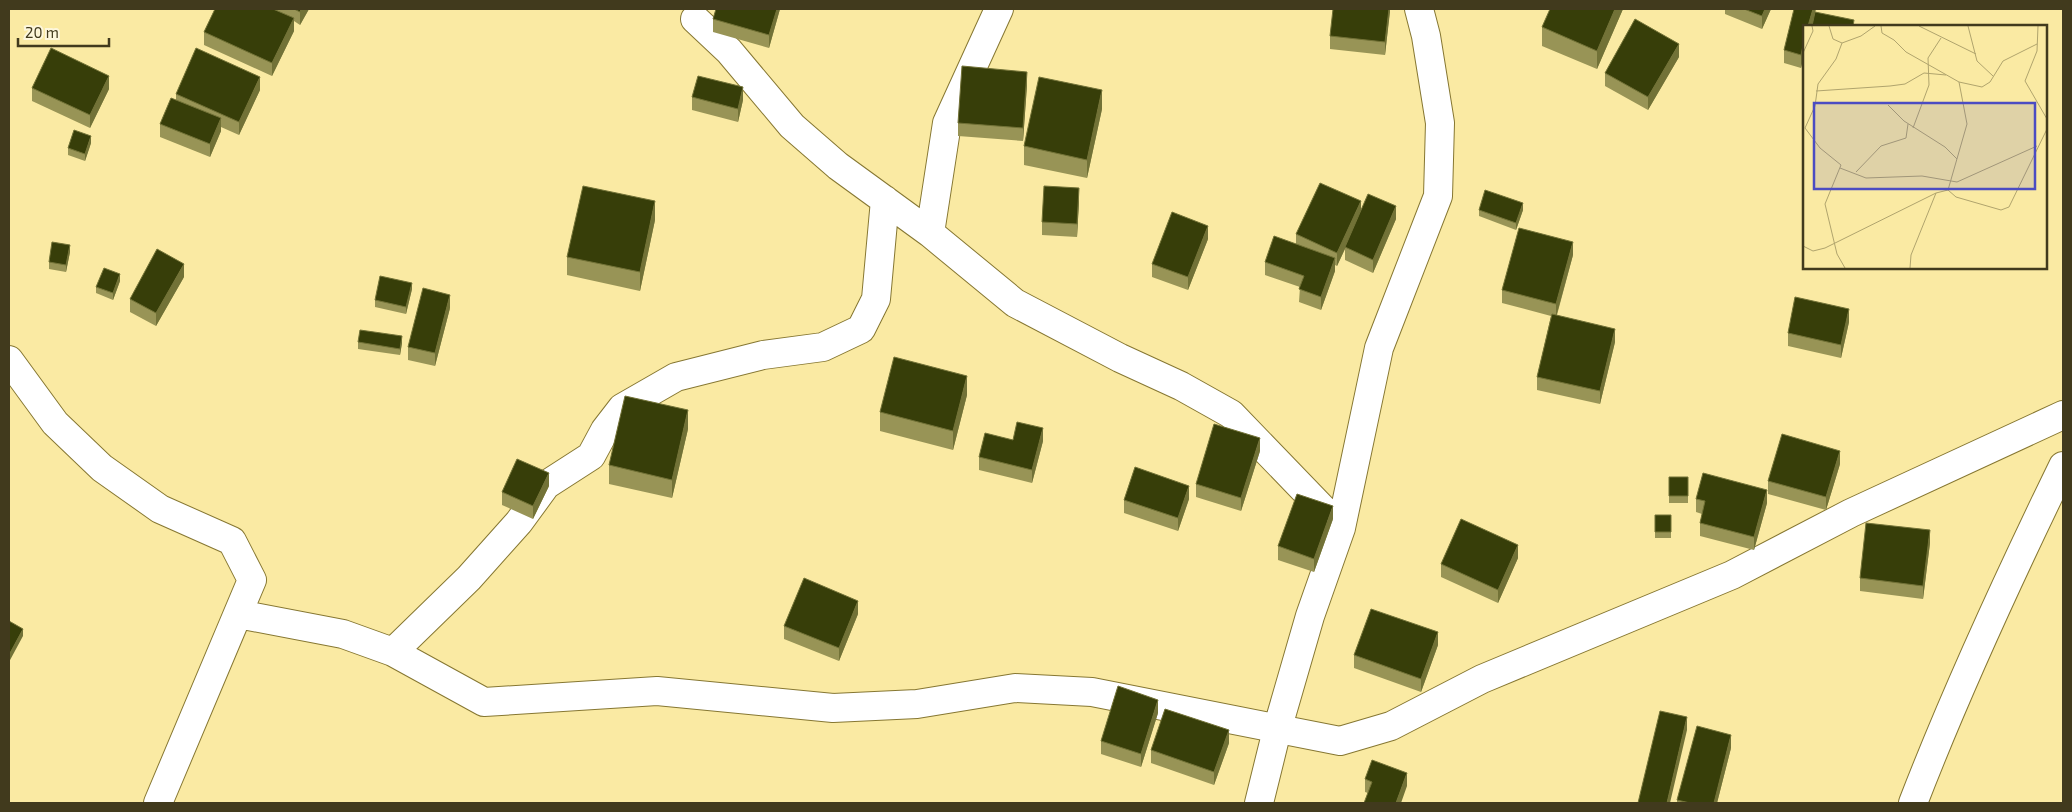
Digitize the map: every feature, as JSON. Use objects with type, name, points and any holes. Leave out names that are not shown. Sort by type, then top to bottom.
[{"type":"street","points":[[930,233],[947,123],[999,9]]},
{"type":"street","points":[[1259,803],[1277,730],[1310,616],[1341,528],[1378,348],[1438,196],[1440,123],[1426,36],[1419,9]]},
{"type":"street","points":[[695,19],[729,51],[792,126],[838,166],[930,233],[1015,302],[1120,358],[1181,386],[1231,414],[1341,528]]},
{"type":"street","points":[[393,652],[469,578],[519,522],[546,486],[591,456],[604,430],[622,408],[676,376],[763,355],[823,347],[861,329],[876,300],[884,200]]},
{"type":"street","points":[[9,360],[55,423],[102,468],[160,509],[232,541],[252,580],[158,803]]},
{"type":"street","points":[[238,614],[343,634],[393,652],[484,702],[657,691],[833,708],[917,704],[1015,688],[1092,692],[1340,741],[1391,726],[1482,679],[1732,575],[1851,513],[2063,415]]},
{"type":"street","points":[[1913,803],[1938,738],[2063,466]]},
{"type":"building","points":[[215,9],[273,9],[294,18],[272,63],[204,32]]},
{"type":"building","points":[[716,9],[777,9],[769,35],[713,19]]},
{"type":"building","points":[[1333,9],[1389,9],[1385,42],[1330,36]]},
{"type":"building","points":[[1550,9],[1615,9],[1597,51],[1542,27]]},
{"type":"building","points":[[1744,9],[1765,9],[1762,16]]},
{"type":"building","points":[[1794,9],[1813,9],[1808,25],[1803,25],[1801,55],[1784,50]]},
{"type":"building","points":[[1815,12],[1854,20],[1853,25],[1812,25]]},
{"type":"building","points":[[1635,19],[1679,44],[1648,97],[1605,73]]},
{"type":"building","points":[[51,48],[109,76],[90,115],[32,88]]},
{"type":"building","points":[[196,48],[260,77],[239,122],[176,94]]},
{"type":"building","points":[[962,66],[1027,72],[1023,128],[958,123]]},
{"type":"building","points":[[698,76],[743,87],[738,109],[692,97]]},
{"type":"building","points":[[1039,77],[1102,90],[1087,160],[1024,146]]},
{"type":"building","points":[[171,98],[221,118],[210,144],[160,124]]},
{"type":"building","points":[[74,130],[91,136],[85,154],[68,148]]},
{"type":"building","points":[[1320,183],[1361,201],[1337,253],[1296,234]]},
{"type":"building","points":[[583,186],[655,201],[640,272],[567,257]]},
{"type":"building","points":[[1044,186],[1079,188],[1077,224],[1042,222]]},
{"type":"building","points":[[1485,190],[1523,203],[1516,223],[1479,210]]},
{"type":"building","points":[[1368,194],[1396,206],[1373,260],[1345,247]]},
{"type":"building","points":[[1172,212],[1208,226],[1188,277],[1152,264]]},
{"type":"building","points":[[1519,228],[1573,242],[1556,304],[1502,290]]},
{"type":"building","points":[[1274,236],[1335,258],[1321,297],[1299,289],[1304,276],[1265,262]]},
{"type":"building","points":[[52,242],[70,245],[66,265],[49,262]]},
{"type":"building","points":[[157,249],[184,264],[156,313],[130,299]]},
{"type":"building","points":[[104,268],[120,274],[113,293],[96,287]]},
{"type":"building","points":[[380,276],[412,283],[406,307],[375,300]]},
{"type":"building","points":[[423,288],[450,295],[435,353],[408,347]]},
{"type":"building","points":[[1795,297],[1849,309],[1841,345],[1788,333]]},
{"type":"building","points":[[1552,314],[1615,329],[1600,391],[1537,377]]},
{"type":"building","points":[[360,330],[402,336],[400,349],[358,342]]},
{"type":"building","points":[[894,357],[967,376],[953,431],[880,412]]},
{"type":"building","points":[[625,396],[688,410],[672,480],[609,465]]},
{"type":"building","points":[[1017,422],[1043,428],[1032,470],[979,457],[985,433],[1013,440]]},
{"type":"building","points":[[1214,424],[1260,438],[1241,498],[1196,484]]},
{"type":"building","points":[[1782,434],[1840,451],[1826,497],[1768,481]]},
{"type":"building","points":[[517,459],[549,473],[533,506],[502,492]]},
{"type":"building","points":[[1135,467],[1189,486],[1178,518],[1124,500]]},
{"type":"building","points":[[1703,473],[1767,490],[1754,537],[1700,523],[1705,501],[1696,499]]},
{"type":"building","points":[[1669,477],[1688,477],[1688,496],[1669,496]]},
{"type":"building","points":[[1297,494],[1333,506],[1314,559],[1278,546]]},
{"type":"building","points":[[1655,515],[1671,515],[1671,532],[1655,532]]},
{"type":"building","points":[[1461,519],[1518,545],[1498,590],[1441,564]]},
{"type":"building","points":[[1866,523],[1930,530],[1923,586],[1860,578]]},
{"type":"building","points":[[804,578],[858,601],[839,648],[784,626]]},
{"type":"building","points":[[1371,609],[1438,632],[1421,679],[1354,655]]},
{"type":"building","points":[[9,621],[23,629],[9,655]]},
{"type":"building","points":[[1118,686],[1158,700],[1141,754],[1101,741]]},
{"type":"building","points":[[1165,709],[1229,730],[1214,772],[1151,750]]},
{"type":"building","points":[[1660,711],[1687,717],[1667,803],[1638,803]]},
{"type":"building","points":[[1697,726],[1731,735],[1714,803],[1690,803],[1677,800]]},
{"type":"building","points":[[1372,760],[1407,773],[1396,803],[1364,803],[1372,782],[1365,779]]}]
